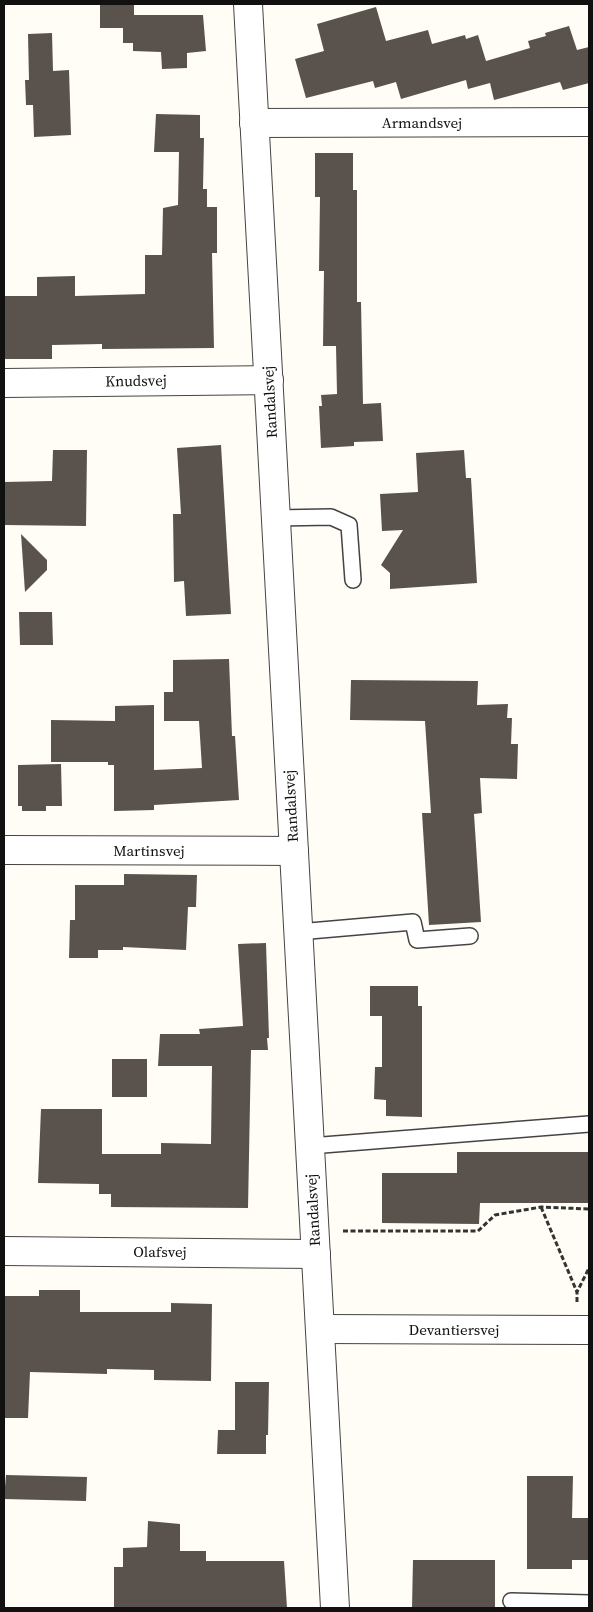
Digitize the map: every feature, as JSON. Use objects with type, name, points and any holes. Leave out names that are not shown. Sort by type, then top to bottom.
[{"type":"street","name":"Randalsvej","points":[[248,4],[335,1608]]},
{"type":"street","name":"Armandsvej","points":[[254,123],[589,122]]},
{"type":"street","name":"Knudsvej","points":[[4,383],[268,380]]},
{"type":"street","name":"Martinsvej","points":[[4,850],[294,852]]},
{"type":"street","name":"Olafsvej","points":[[4,1251],[315,1242]]},
{"type":"street","name":"Devantiersvej","points":[[320,1329],[583,1330]]},
{"type":"lane","points":[[276,518],[331,516],[349,525],[352,580]]},
{"type":"lane","points":[[298,932],[413,922],[417,940],[470,936]]},
{"type":"lane","points":[[310,1146],[589,1124]]},
{"type":"lane","points":[[511,1601],[581,1604]]},
{"type":"path","points":[[315,1242],[478,1232],[495,1215],[541,1207],[589,1209]]},
{"type":"path","points":[[541,1207],[577,1292],[583,1330]]},
{"type":"path","points":[[577,1292],[589,1268]]},
{"type":"building","points":[[100,4],[134,4],[134,15],[203,15],[206,51],[187,53],[187,68],[162,69],[161,52],[133,51],[133,43],[123,43],[123,28],[100,28]]},
{"type":"building","points":[[376,7],[386,41],[428,30],[432,44],[465,35],[466,39],[478,35],[486,61],[530,48],[528,41],[546,36],[545,33],[569,26],[577,50],[589,47],[589,83],[563,90],[560,82],[494,100],[490,83],[468,89],[466,80],[401,99],[396,82],[375,88],[373,81],[306,98],[295,59],[324,51],[317,24]]},
{"type":"building","points":[[52,33],[53,71],[69,70],[71,135],[34,137],[33,105],[26,105],[25,80],[29,80],[28,34]]},
{"type":"building","points":[[156,114],[200,115],[200,138],[204,138],[203,189],[207,189],[207,207],[217,207],[217,253],[212,253],[214,348],[102,349],[102,344],[52,345],[52,359],[4,359],[4,296],[37,296],[37,277],[75,276],[75,296],[145,294],[145,255],[162,255],[163,208],[178,205],[179,152],[154,152]]},
{"type":"building","points":[[315,153],[353,153],[353,190],[357,190],[357,302],[361,302],[363,404],[381,403],[383,441],[354,442],[354,446],[321,448],[319,406],[322,406],[321,395],[337,394],[336,346],[323,346],[324,271],[319,271],[320,197],[315,197]]},
{"type":"building","points":[[221,445],[231,614],[186,616],[184,581],[174,582],[173,514],[181,514],[177,448]]},
{"type":"building","points":[[53,450],[87,450],[86,526],[4,525],[4,482],[52,481]]},
{"type":"building","points":[[464,450],[466,478],[471,478],[477,583],[390,589],[390,573],[381,565],[403,530],[382,531],[380,494],[418,492],[416,453]]},
{"type":"building","points":[[21,534],[47,560],[47,570],[25,592]]},
{"type":"building","points":[[19,612],[52,612],[53,645],[20,645]]},
{"type":"building","points":[[229,659],[232,736],[235,736],[239,800],[154,805],[154,810],[114,811],[114,765],[108,765],[108,762],[51,762],[51,720],[115,721],[115,706],[154,705],[154,770],[202,768],[199,721],[164,721],[164,692],[173,692],[173,660]]},
{"type":"building","points":[[351,680],[478,681],[477,705],[508,704],[507,718],[512,718],[511,744],[518,744],[517,779],[480,778],[482,813],[474,814],[481,922],[429,925],[422,813],[431,813],[425,721],[350,720]]},
{"type":"building","points":[[61,764],[62,806],[46,806],[46,811],[22,811],[22,806],[18,806],[18,765]]},
{"type":"building","points":[[124,874],[197,875],[196,907],[188,907],[186,950],[123,947],[123,950],[98,950],[98,958],[69,958],[70,920],[75,920],[75,885],[124,885]]},
{"type":"building","points":[[266,943],[269,1038],[267,1038],[268,1050],[251,1050],[248,1208],[111,1207],[111,1194],[99,1194],[99,1184],[38,1183],[41,1109],[102,1109],[102,1154],[161,1154],[161,1143],[211,1144],[212,1066],[158,1066],[160,1034],[200,1034],[199,1029],[243,1026],[238,944]]},
{"type":"building","points":[[370,986],[418,986],[418,1006],[422,1006],[422,1117],[386,1116],[386,1100],[374,1099],[375,1067],[382,1067],[382,1016],[370,1016]]},
{"type":"building","points":[[112,1059],[147,1059],[147,1097],[112,1097]]},
{"type":"building","points":[[457,1152],[589,1152],[589,1203],[480,1203],[479,1224],[382,1223],[382,1173],[457,1173]]},
{"type":"building","points":[[39,1290],[80,1290],[80,1312],[171,1312],[171,1303],[212,1304],[211,1381],[154,1380],[154,1370],[107,1369],[107,1374],[30,1372],[28,1418],[4,1418],[4,1296],[39,1296]]},
{"type":"building","points":[[235,1382],[269,1382],[266,1454],[217,1454],[218,1430],[235,1430]]},
{"type":"building","points":[[6,1475],[87,1477],[86,1501],[4,1499]]},
{"type":"building","points":[[527,1476],[573,1476],[572,1518],[589,1518],[589,1560],[572,1560],[572,1569],[527,1569]]},
{"type":"building","points":[[148,1521],[180,1524],[180,1551],[206,1551],[206,1561],[284,1561],[287,1608],[114,1608],[114,1567],[123,1567],[123,1548],[147,1547]]},
{"type":"building","points":[[413,1560],[495,1560],[495,1608],[412,1608]]}]
